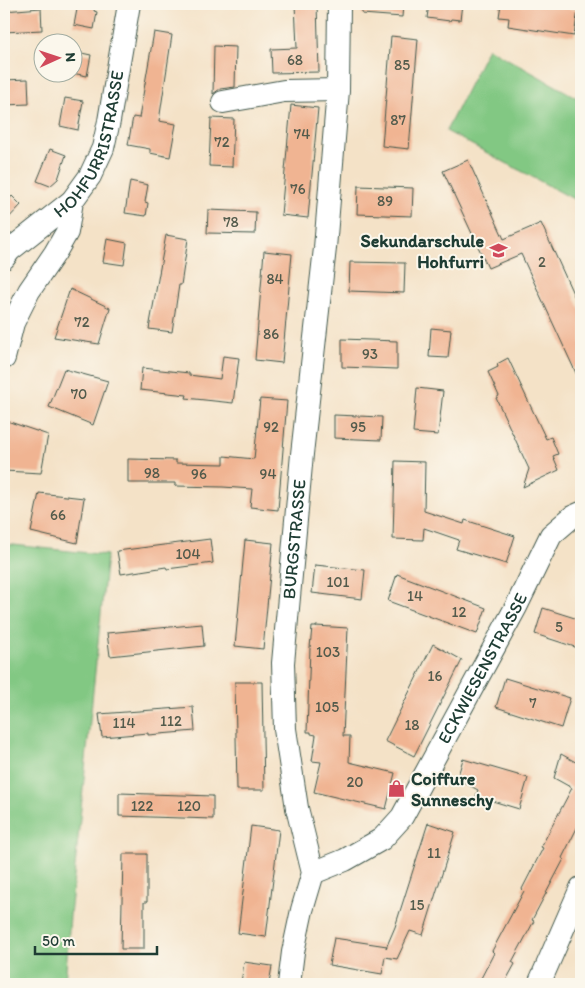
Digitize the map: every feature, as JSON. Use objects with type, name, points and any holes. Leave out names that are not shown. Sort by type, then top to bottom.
[{"type":"street","name":"HOHFURRISTRASSE","points":[[4,258],[10,250],[72,201],[90,176],[102,148],[111,114],[129,4]]},
{"type":"street","name":"BURGSTRASSE","points":[[313,873],[297,808],[284,729],[283,663],[302,454],[325,248],[338,90],[339,4]]},
{"type":"street","points":[[223,102],[284,91],[338,90]]},
{"type":"street","points":[[4,358],[13,323],[29,291],[67,232],[72,201]]},
{"type":"street","name":"ECKWIESENSTRASSE","points":[[313,873],[345,860],[382,839],[402,817],[516,607],[551,535],[572,517],[581,513]]},
{"type":"street","points":[[289,984],[293,952],[302,910],[313,873]]},
{"type":"street","points":[[539,984],[581,888]]},
{"type":"green space","points":[[488,48],[581,100],[581,203],[446,131]]},
{"type":"green space","points":[[4,544],[107,555],[70,916],[65,984],[4,984]]},
{"type":"building","points":[[78,4],[95,4],[94,11],[97,12],[94,29],[74,25]]},
{"type":"building","points":[[295,4],[317,4],[319,72],[272,73],[271,49],[297,48]]},
{"type":"building","points":[[362,4],[403,4],[402,17],[362,14]]},
{"type":"building","points":[[429,4],[462,4],[460,20],[451,19],[450,21],[427,18]]},
{"type":"building","points":[[501,4],[534,4],[578,10],[574,36],[508,26],[509,18],[499,17]]},
{"type":"building","points":[[41,8],[42,30],[4,32],[4,11]]},
{"type":"building","points":[[154,32],[172,35],[159,121],[176,124],[170,157],[150,153],[150,149],[128,145],[133,117],[139,118]]},
{"type":"building","points":[[391,36],[418,39],[409,149],[382,146]]},
{"type":"building","points":[[214,46],[236,47],[235,87],[220,89],[213,94]]},
{"type":"building","points":[[82,53],[91,55],[87,76],[82,75]]},
{"type":"building","points":[[28,79],[29,104],[4,105],[4,80]]},
{"type":"building","points":[[65,98],[83,101],[78,130],[60,126]]},
{"type":"building","points":[[291,105],[318,108],[308,218],[281,215]]},
{"type":"building","points":[[211,118],[234,119],[232,167],[209,166]]},
{"type":"building","points":[[50,149],[66,155],[58,179],[50,186],[37,181]]},
{"type":"building","points":[[468,160],[504,239],[541,223],[581,311],[581,384],[521,254],[488,268],[443,171]]},
{"type":"building","points":[[130,181],[148,185],[145,202],[148,203],[146,216],[125,213]]},
{"type":"building","points":[[358,186],[413,188],[412,216],[357,214]]},
{"type":"building","points":[[12,196],[21,205],[4,223],[4,205]]},
{"type":"building","points":[[208,210],[256,212],[255,234],[207,233]]},
{"type":"building","points":[[166,235],[188,239],[172,332],[149,329]]},
{"type":"building","points":[[107,239],[127,243],[124,265],[103,262]]},
{"type":"building","points":[[264,251],[292,254],[282,363],[255,360]]},
{"type":"building","points":[[350,262],[405,263],[404,293],[349,291]]},
{"type":"building","points":[[70,289],[110,308],[99,344],[54,337]]},
{"type":"building","points":[[431,328],[451,330],[448,358],[429,357]]},
{"type":"building","points":[[342,339],[397,341],[397,369],[342,367]]},
{"type":"building","points":[[223,356],[239,358],[233,403],[186,398],[187,395],[140,390],[142,368],[189,373],[189,375],[220,379]]},
{"type":"building","points":[[508,358],[546,439],[551,437],[558,454],[553,456],[559,470],[523,487],[529,469],[496,398],[499,396],[488,372],[498,367],[497,364]]},
{"type":"building","points":[[64,369],[108,381],[93,425],[49,407]]},
{"type":"building","points":[[417,388],[443,391],[438,435],[413,433]]},
{"type":"building","points":[[260,399],[287,401],[278,510],[250,507],[252,489],[175,486],[175,483],[128,483],[128,459],[224,464],[224,456],[254,459]]},
{"type":"building","points":[[334,415],[382,417],[381,440],[334,438]]},
{"type":"building","points":[[4,420],[48,435],[41,473],[4,471]]},
{"type":"building","points":[[395,461],[425,462],[424,511],[464,524],[465,520],[515,536],[506,564],[456,549],[459,540],[424,528],[423,540],[393,539]]},
{"type":"building","points":[[39,493],[84,498],[77,543],[31,532]]},
{"type":"building","points":[[210,539],[213,563],[167,569],[166,567],[121,574],[117,551]]},
{"type":"building","points":[[245,540],[273,543],[263,649],[235,646]]},
{"type":"building","points":[[315,565],[365,570],[362,599],[312,593]]},
{"type":"building","points":[[397,574],[486,608],[477,634],[388,601]]},
{"type":"building","points":[[543,608],[581,620],[581,649],[535,634]]},
{"type":"building","points":[[202,624],[204,646],[110,656],[107,633]]},
{"type":"building","points":[[312,627],[348,628],[343,736],[350,736],[349,762],[395,773],[386,809],[314,792],[321,762],[312,761],[316,735],[307,732],[310,648]]},
{"type":"building","points":[[433,644],[462,660],[414,756],[385,741]]},
{"type":"building","points":[[505,678],[570,698],[561,728],[496,707]]},
{"type":"building","points":[[235,682],[262,682],[264,790],[237,790]]},
{"type":"building","points":[[193,707],[195,731],[102,737],[99,714]]},
{"type":"building","points":[[561,754],[581,765],[581,820],[562,858],[564,859],[532,920],[534,921],[512,962],[515,964],[504,984],[478,984],[494,953],[492,951],[524,891],[522,889],[543,848],[541,847],[572,788],[554,778]]},
{"type":"building","points":[[463,759],[528,778],[519,809],[476,796],[478,790],[457,779]]},
{"type":"building","points":[[119,793],[213,796],[213,819],[119,816]]},
{"type":"building","points":[[428,823],[455,832],[423,935],[410,931],[397,959],[385,957],[382,974],[329,965],[334,938],[387,946],[395,927]]},
{"type":"building","points":[[251,826],[279,830],[266,937],[238,933]]},
{"type":"building","points":[[123,854],[147,854],[147,902],[144,902],[144,949],[121,949]]},
{"type":"building","points":[[244,962],[272,966],[269,984],[241,984]]},
{"type":"place","name":"Sekundarschule Hohfurri","points":[[498,251]]},
{"type":"place","name":"Coiffure Sunneschy","points":[[397,789]]}]
